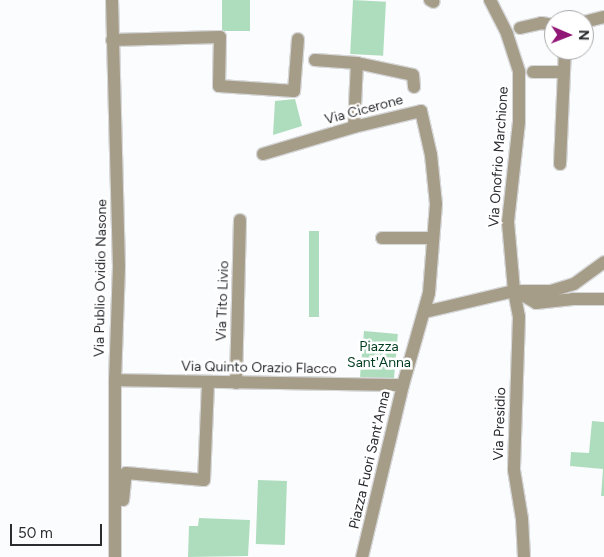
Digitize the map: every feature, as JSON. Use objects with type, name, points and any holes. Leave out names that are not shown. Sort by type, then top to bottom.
[{"type":"street","name":"Via Publio Ovidio Nasone","points":[[112,0],[119,266],[115,380],[115,557]]},
{"type":"street","name":"Via Onofrio Marchione","points":[[490,0],[506,34],[519,72],[519,122],[508,222],[514,291]]},
{"type":"street","points":[[520,28],[544,23]]},
{"type":"street","points":[[112,40],[220,38],[219,86],[294,91],[298,39]]},
{"type":"street","points":[[314,60],[357,63],[413,75],[414,87]]},
{"type":"street","points":[[560,164],[565,60]]},
{"type":"street","points":[[354,127],[357,63]]},
{"type":"street","points":[[533,72],[564,72]]},
{"type":"street","name":"Via Cicerone","points":[[263,154],[354,127],[421,111],[431,155],[436,204],[429,293],[425,312]]},
{"type":"street","name":"Via Tito Livio","points":[[236,383],[240,220]]},
{"type":"street","points":[[382,238],[434,238]]},
{"type":"street","points":[[425,312],[514,291],[544,292],[574,284],[604,262]]},
{"type":"street","points":[[514,291],[536,303],[573,299],[604,299]]},
{"type":"street","name":"Via Presidio","points":[[514,291],[519,318],[514,470],[522,519],[524,557]]},
{"type":"street","name":"Piazza Fuori Sant'Anna","points":[[362,557],[403,385],[425,312]]},
{"type":"street","name":"Via Quinto Orazio Flacco","points":[[115,380],[403,385]]},
{"type":"street","points":[[123,500],[126,473],[204,480],[208,383]]},
{"type":"green space","points":[[222,0],[250,0],[250,31],[222,31]]},
{"type":"green space","points":[[353,0],[386,2],[383,56],[350,54]]},
{"type":"green space","points":[[295,99],[302,126],[273,135],[275,101]]},
{"type":"green space","points":[[309,231],[319,231],[319,317],[309,317]]},
{"type":"green space","name":"Piazza Sant'Anna","points":[[364,331],[398,334],[394,380],[360,377]]},
{"type":"green space","points":[[592,421],[604,422],[604,496],[601,496],[603,469],[570,466],[571,452],[589,453]]},
{"type":"green space","points":[[258,480],[287,481],[285,545],[256,544]]},
{"type":"green space","points":[[199,518],[250,520],[248,556],[188,557],[189,526],[198,526]]}]
